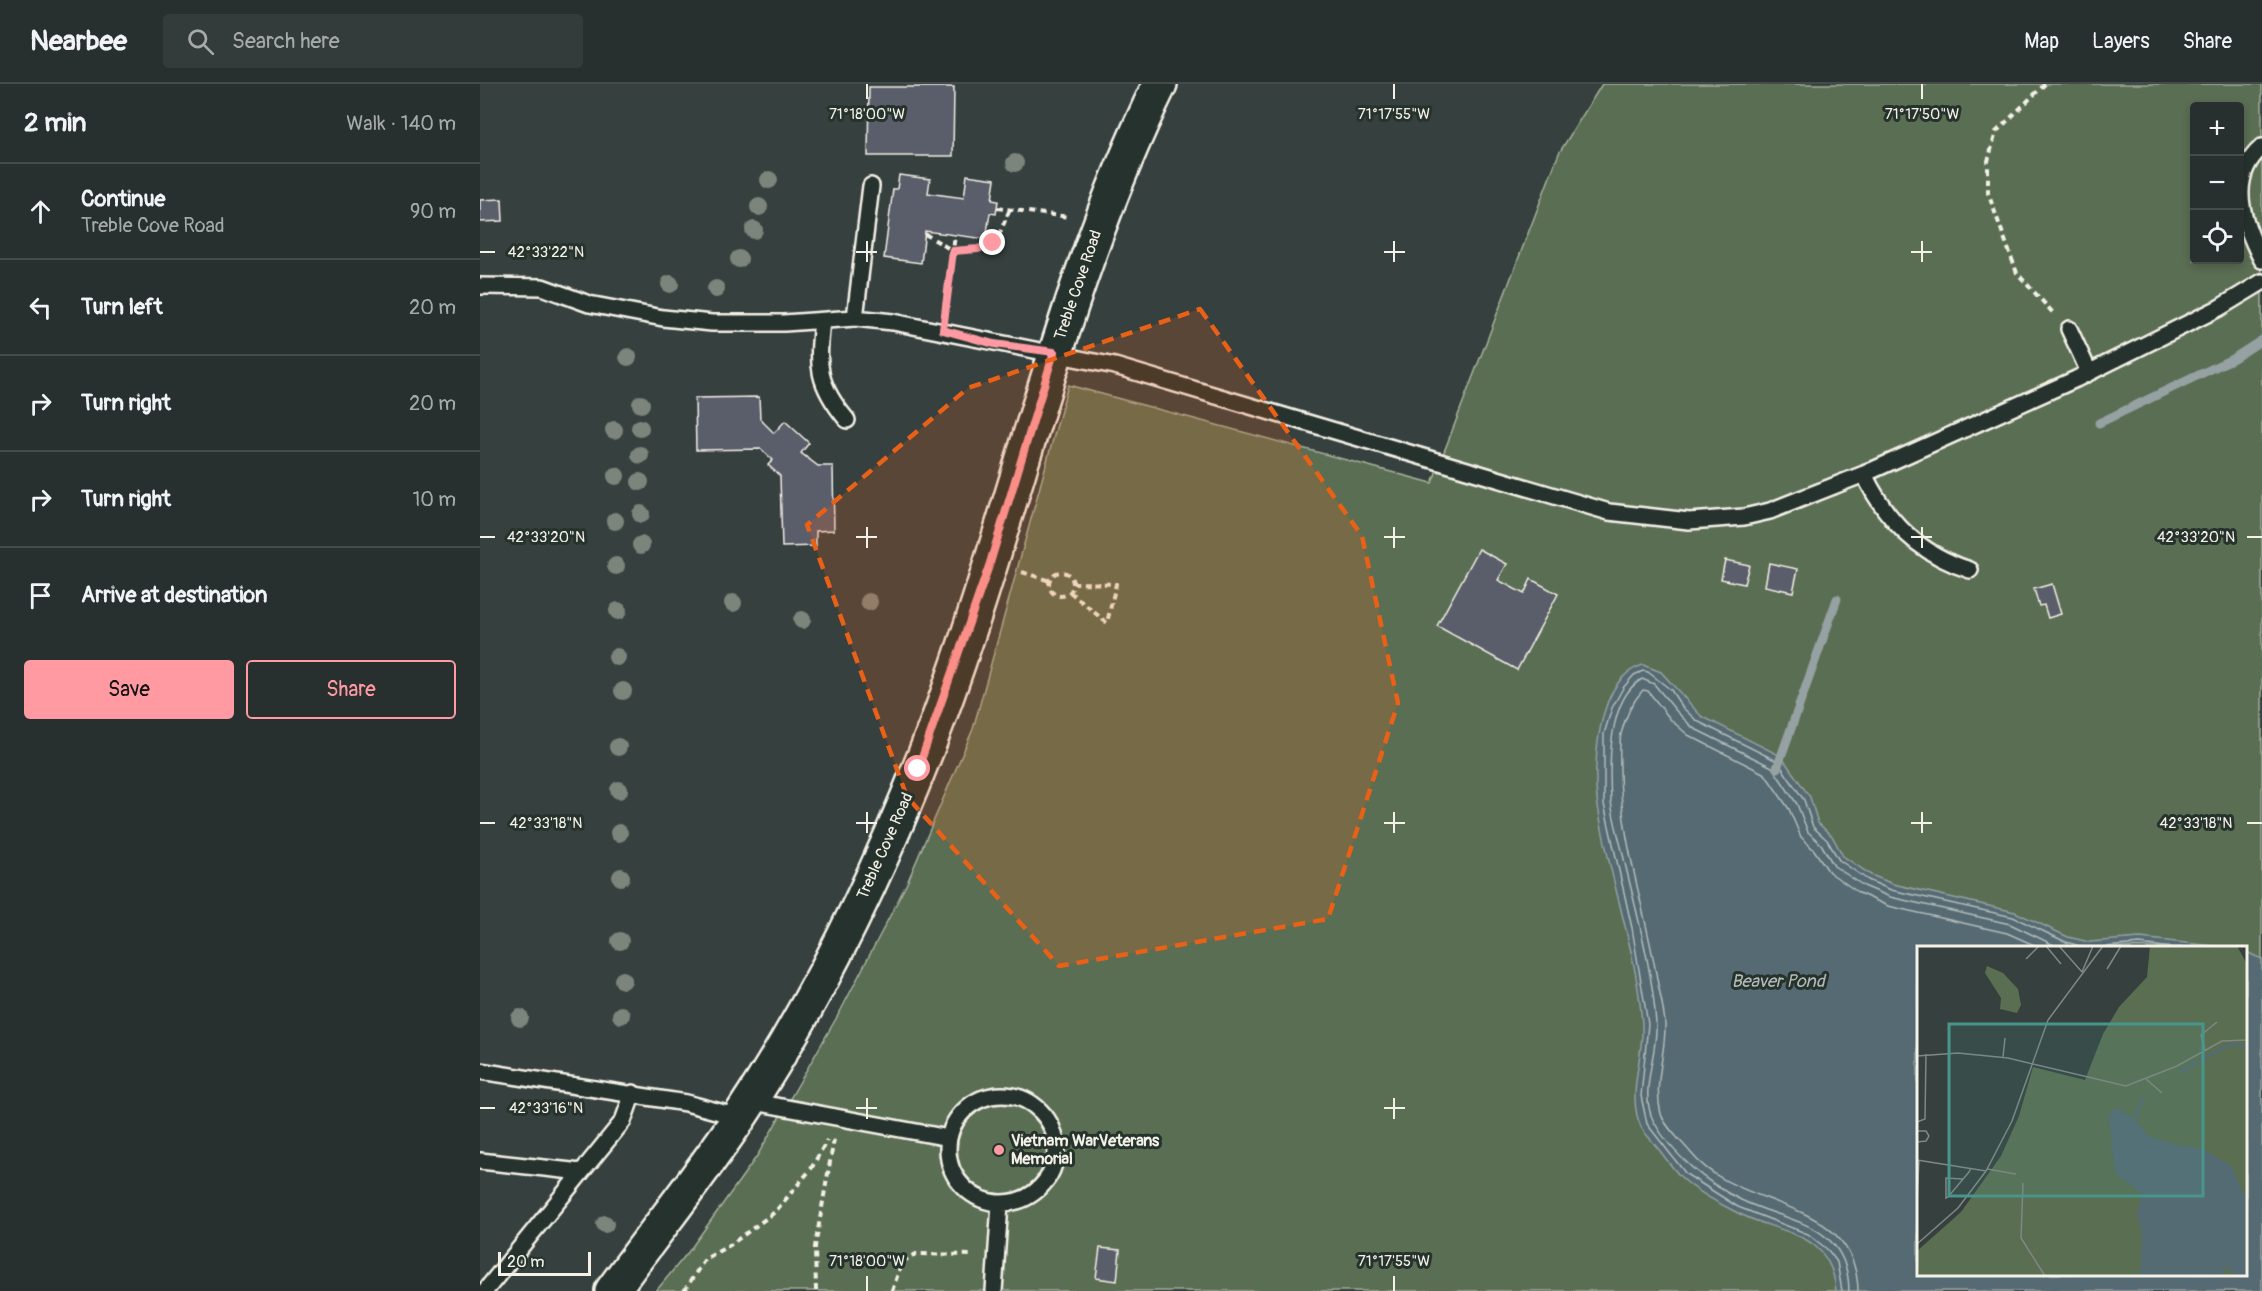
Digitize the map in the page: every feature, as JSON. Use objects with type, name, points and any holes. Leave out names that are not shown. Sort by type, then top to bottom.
[{"type":"main road","name":"Treble Cove Road","points":[[612,1291],[744,1109],[789,1035],[852,920],[918,769],[986,574],[1054,352],[1101,219],[1160,84]]},
{"type":"lane","points":[[2262,147],[2247,163],[2240,191],[2247,229],[2262,260]]},
{"type":"lane","points":[[855,318],[871,186]]},
{"type":"lane","points":[[480,286],[542,287],[589,304],[663,318],[712,323],[822,321],[855,318],[943,330],[994,344],[1054,352],[1230,399],[1598,509],[1639,517],[1689,521],[1744,517],[1778,508],[1864,474],[2090,372],[2219,308],[2262,282]]},
{"type":"lane","points":[[822,321],[819,347],[822,382],[827,394],[847,420]]},
{"type":"lane","points":[[2069,329],[2090,372]]},
{"type":"lane","points":[[1864,474],[1877,501],[1892,522],[1930,551],[1970,570]]},
{"type":"lane","points":[[480,1071],[686,1103],[838,1118],[949,1138]]},
{"type":"lane","points":[[485,1291],[623,1121],[633,1094]]},
{"type":"lane","points":[[995,1095],[1019,1097],[1030,1102],[1048,1119],[1057,1141],[1055,1164],[1051,1176],[1035,1194],[1013,1203],[1000,1204],[972,1195],[957,1180],[949,1162],[949,1138],[954,1123],[963,1111],[983,1098],[995,1095]]},
{"type":"lane","points":[[480,1161],[581,1172]]},
{"type":"lane","points":[[994,1291],[1000,1204]]},
{"type":"path","points":[[2045,84],[1996,132],[1988,161],[1988,193],[2017,273],[2069,329]]},
{"type":"path","points":[[997,208],[1066,216]]},
{"type":"path","points":[[925,234],[953,251],[978,249],[991,245],[1005,224],[1010,209]]},
{"type":"path","points":[[943,330],[955,235]]},
{"type":"path","points":[[1062,572],[1070,577],[1073,583],[1070,592],[1062,596],[1056,595],[1049,583],[1054,575],[1062,572]]},
{"type":"path","points":[[1070,592],[1107,623],[1116,584],[1073,583]]},
{"type":"path","points":[[684,1291],[705,1259],[730,1245],[775,1212],[811,1169],[838,1118]]},
{"type":"path","points":[[816,1291],[815,1246],[838,1118]]},
{"type":"path","points":[[892,1291],[902,1262],[916,1254],[997,1256]]},
{"type":"highlighted area","points":[[1200,309],[1362,536],[1398,703],[1328,919],[1059,966],[907,797],[807,525],[968,388]]},
{"type":"green space","points":[[1602,84],[2262,84],[2262,1291],[656,1291],[689,1251],[757,1156],[841,1010],[907,883],[973,729],[1068,385],[1432,483],[1559,153]]},
{"type":"water","name":"Beaver Pond","points":[[1643,665],[1661,672],[1701,716],[1781,756],[1810,797],[1818,823],[1832,836],[1843,856],[1871,875],[1893,884],[2015,912],[2068,937],[2089,942],[2140,938],[2214,946],[1917,946],[1917,1276],[2247,1276],[2247,952],[2262,959],[2262,1291],[1836,1291],[1832,1270],[1824,1255],[1813,1244],[1799,1236],[1734,1211],[1686,1182],[1642,1129],[1637,1114],[1635,1089],[1642,1037],[1639,996],[1635,969],[1603,833],[1596,790],[1597,748],[1601,726],[1615,687],[1627,673]]},
{"type":"building","points":[[869,87],[954,87],[953,156],[868,156]]},
{"type":"building","points":[[899,175],[930,179],[928,193],[964,198],[967,175],[995,179],[992,200],[998,201],[996,214],[990,213],[986,239],[925,231],[921,263],[884,258],[893,189],[897,189]]},
{"type":"building","points":[[502,199],[503,221],[480,222],[480,200]]},
{"type":"building","points":[[759,397],[760,419],[774,433],[785,421],[809,443],[801,453],[818,466],[833,466],[834,530],[816,531],[816,546],[782,547],[780,476],[768,465],[773,460],[761,449],[696,450],[695,398]]},
{"type":"building","points":[[1479,549],[1507,564],[1498,580],[1524,594],[1531,579],[1558,594],[1517,670],[1437,626]]},
{"type":"building","points":[[1725,560],[1749,565],[1744,584],[1721,579]]},
{"type":"building","points":[[1769,563],[1798,569],[1793,592],[1765,586]]},
{"type":"building","points":[[2052,584],[2061,614],[2048,618],[2044,605],[2039,606],[2034,589]]},
{"type":"building","points":[[1100,1248],[1120,1250],[1117,1281],[1096,1278]]},
{"type":"waterway","points":[[2099,423],[2234,358],[2262,340]]},
{"type":"waterway","points":[[1777,768],[1837,599]]},
{"type":"place","name":"Vietnam WarVeterans Memorial","points":[[999,1150]]},
{"type":"route","points":[[918,769],[938,719],[990,563],[1054,352],[994,344],[943,330],[953,251],[986,248],[993,243]]}]
